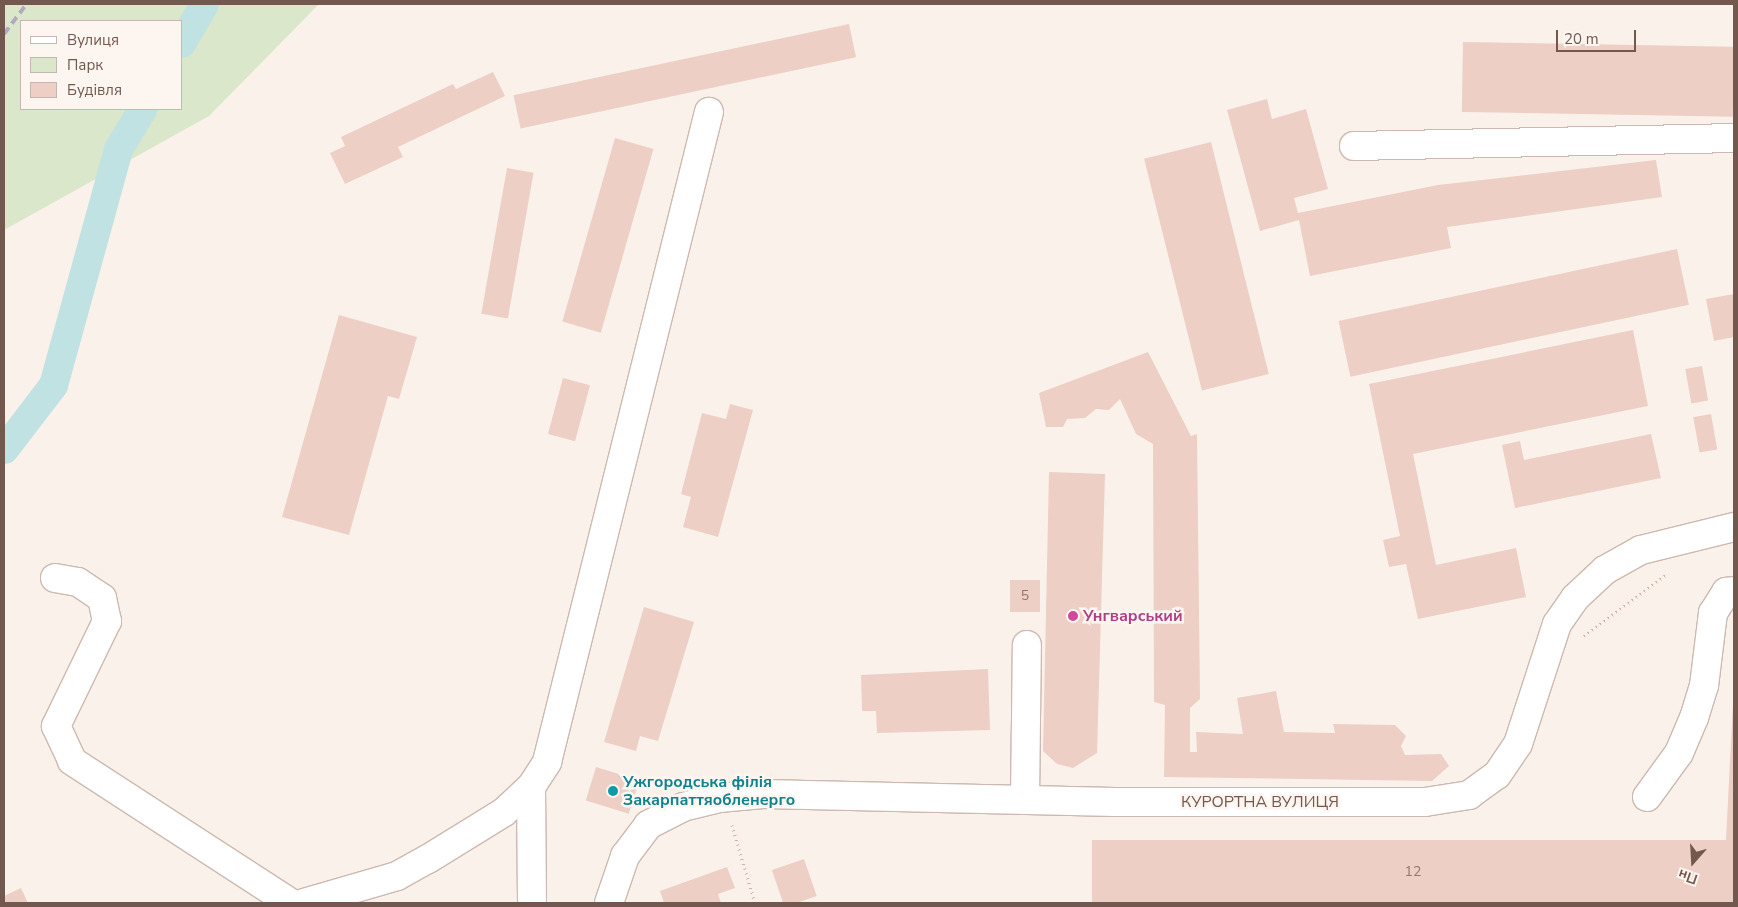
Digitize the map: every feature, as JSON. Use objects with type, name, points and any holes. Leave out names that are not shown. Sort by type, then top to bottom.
[{"type":"street","points":[[304,903],[398,876],[504,812],[531,787],[556,738],[709,112]]},
{"type":"street","points":[[1354,146],[1734,138]]},
{"type":"street","name":"КУРОРТНА ВУЛИЦЯ","points":[[609,903],[625,856],[648,825],[683,807],[719,798],[763,794],[1025,800],[1425,802],[1469,796],[1497,775],[1518,744],[1557,624],[1575,598],[1605,570],[1641,550],[1734,527]]},
{"type":"street","points":[[55,578],[78,582],[102,598],[107,621],[56,726],[72,761],[291,903]]},
{"type":"street","points":[[1647,797],[1679,752],[1694,718],[1704,686],[1713,613],[1726,592],[1734,591]]},
{"type":"street","points":[[1025,800],[1027,645]]},
{"type":"street","points":[[531,787],[532,903]]},
{"type":"path","points":[[1546,657],[1577,641],[1670,571]]},
{"type":"path","points":[[719,798],[755,903]]},
{"type":"green space","points":[[4,4],[319,4],[209,116],[4,230]]},
{"type":"building","points":[[849,24],[856,57],[521,129],[513,95]]},
{"type":"building","points":[[1463,42],[1734,47],[1733,117],[1462,112]]},
{"type":"building","points":[[493,72],[505,96],[398,147],[403,157],[345,184],[330,153],[345,146],[341,137],[453,84],[456,89]]},
{"type":"building","points":[[1267,99],[1272,119],[1306,109],[1328,189],[1294,198],[1298,213],[1438,185],[1656,160],[1662,197],[1447,227],[1451,248],[1310,276],[1299,220],[1260,231],[1227,110]]},
{"type":"building","points":[[615,138],[653,149],[601,333],[562,322]]},
{"type":"building","points":[[1211,142],[1269,374],[1202,391],[1144,159]]},
{"type":"building","points":[[507,168],[534,173],[508,318],[481,314]]},
{"type":"building","points":[[1677,249],[1689,305],[1350,377],[1339,321]]},
{"type":"building","points":[[1734,294],[1734,337],[1714,341],[1706,299]]},
{"type":"building","points":[[339,315],[417,337],[399,399],[388,396],[349,535],[282,517]]},
{"type":"building","points":[[1633,330],[1648,406],[1413,454],[1436,565],[1516,548],[1526,597],[1418,619],[1406,564],[1389,567],[1383,540],[1400,536],[1369,384]]},
{"type":"building","points":[[1148,352],[1191,436],[1197,434],[1200,699],[1190,708],[1190,752],[1197,752],[1196,732],[1243,734],[1237,698],[1276,691],[1284,732],[1335,733],[1333,724],[1395,725],[1406,736],[1401,746],[1405,755],[1441,754],[1449,766],[1432,781],[1164,777],[1165,705],[1154,702],[1153,444],[1136,434],[1120,399],[1109,410],[1096,409],[1085,418],[1067,419],[1063,427],[1046,427],[1039,393]]},
{"type":"building","points":[[1702,366],[1708,400],[1691,403],[1685,369]]},
{"type":"building","points":[[563,378],[590,385],[575,441],[548,434]]},
{"type":"building","points":[[730,404],[753,410],[718,537],[683,527],[691,497],[681,494],[702,413],[726,419]]},
{"type":"building","points":[[1711,414],[1717,449],[1700,453],[1693,417]]},
{"type":"building","points":[[1651,434],[1661,478],[1515,508],[1502,445],[1520,441],[1524,460]]},
{"type":"building","name":"Унгварський","points":[[1049,472],[1105,474],[1097,753],[1073,768],[1057,764],[1043,751]]},
{"type":"building","points":[[1010,580],[1040,580],[1040,612],[1010,612]]},
{"type":"building","points":[[644,607],[694,622],[658,741],[640,736],[636,751],[604,742]]},
{"type":"building","points":[[988,669],[990,730],[877,733],[876,711],[862,711],[861,675]]},
{"type":"building","points":[[1734,682],[1734,903],[1092,903],[1092,840],[1726,840]]},
{"type":"building","name":"Ужгородська філія Закарпаттяобленерго","points":[[596,767],[639,780],[629,814],[586,800]]},
{"type":"building","points":[[804,859],[817,896],[796,903],[783,903],[772,870]]},
{"type":"building","points":[[727,867],[735,888],[718,894],[721,903],[664,903],[660,891]]},
{"type":"building","points":[[21,888],[28,903],[4,903],[4,896]]},
{"type":"waterway","points":[[182,41],[204,4]]},
{"type":"waterway","points":[[4,449],[53,385],[118,149],[141,110]]},
{"type":"railway","points":[[4,34],[27,4]]},
{"type":"place","name":"Унгварський","points":[[1073,616]]},
{"type":"place","name":"Ужгородська філія Закарпаттяобленерго","points":[[613,791]]}]
